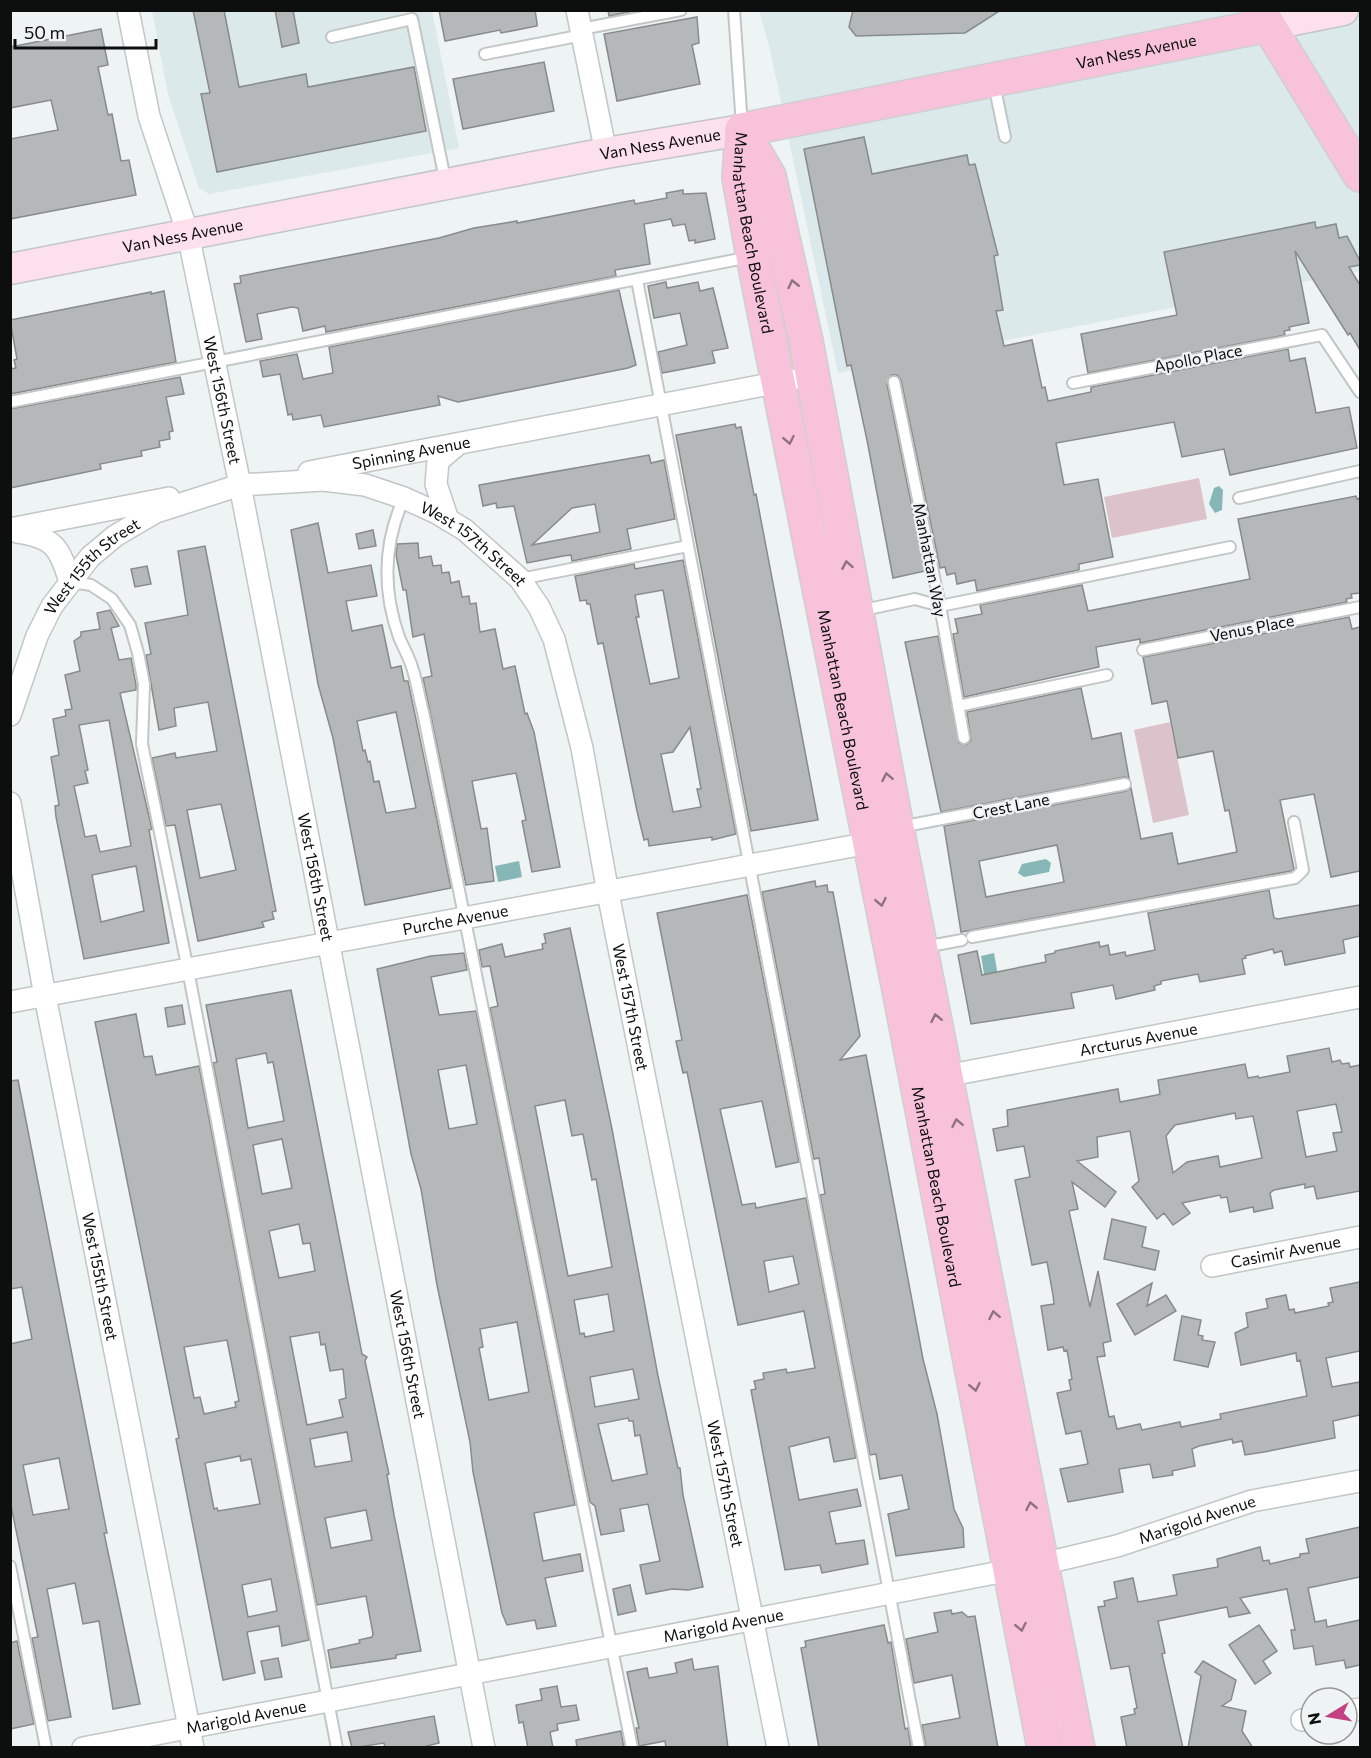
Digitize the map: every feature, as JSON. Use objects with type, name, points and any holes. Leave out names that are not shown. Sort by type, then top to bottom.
[{"type":"main road","name":"Van Ness Avenue","points":[[10,269],[606,153],[742,130],[993,78],[1264,18],[1343,10]]},
{"type":"main road","points":[[1264,18],[1360,175]]},
{"type":"main road","name":"Manhattan Beach Boulevard","points":[[742,130],[739,178],[778,382],[888,836],[921,947],[932,1079],[1042,1564],[1078,1748]]},
{"type":"main road","name":"Manhattan Beach Boulevard","points":[[742,130],[769,176],[812,375],[856,612],[888,836],[932,1079],[1010,1569],[1044,1748]]},
{"type":"street","name":"West 156th Street","points":[[128,10],[148,111],[188,234],[240,485],[484,1748]]},
{"type":"street","points":[[580,25],[606,153]]},
{"type":"street","name":"Spinning Avenue","points":[[10,530],[812,375]]},
{"type":"street","points":[[448,520],[436,484],[438,461],[459,444]]},
{"type":"street","name":"West 157th Street","points":[[240,485],[323,480],[365,485],[404,498],[448,520],[495,554],[520,579],[539,607],[554,639],[566,677],[582,748],[608,893],[754,1618],[777,1748]]},
{"type":"street","name":"West 155th Street","points":[[10,715],[17,674],[52,606],[90,557],[115,536],[156,512],[240,485]]},
{"type":"street","points":[[10,530],[39,535],[62,554],[70,582]]},
{"type":"street","name":"West 155th Street","points":[[10,803],[45,996],[193,1748]]},
{"type":"street","name":"Purche Avenue","points":[[10,1002],[748,867],[888,836]]},
{"type":"street","name":"Arcturus Avenue","points":[[932,1079],[1360,997]]},
{"type":"street","name":"Casimir Avenue","points":[[1212,1266],[1360,1237]]},
{"type":"street","name":"Marigold Avenue","points":[[83,1748],[1042,1564],[1117,1546],[1252,1501],[1360,1481]]},
{"type":"lane","points":[[485,54],[580,25],[681,10]]},
{"type":"lane","points":[[734,10],[742,130]]},
{"type":"lane","points":[[332,37],[412,19],[446,184]]},
{"type":"lane","points":[[993,78],[1005,136]]},
{"type":"lane","points":[[10,402],[753,256]]},
{"type":"lane","points":[[637,279],[748,867],[919,1748]]},
{"type":"lane","name":"Apollo Place","points":[[1073,383],[1322,335],[1360,392]]},
{"type":"lane","name":"Manhattan Way","points":[[894,382],[940,606],[964,738]]},
{"type":"lane","points":[[1239,498],[1360,471]]},
{"type":"lane","points":[[404,498],[391,526],[386,568],[391,608],[399,637],[412,666],[420,701],[614,1645],[632,1748]]},
{"type":"lane","points":[[520,579],[688,546]]},
{"type":"lane","points":[[856,612],[915,599],[940,606],[1230,547]]},
{"type":"lane","points":[[70,582],[91,585],[112,599],[130,625],[144,684],[142,744],[188,970],[337,1748]]},
{"type":"lane","name":"Venus Place","points":[[1143,650],[1360,606]]},
{"type":"lane","points":[[958,706],[1107,675]]},
{"type":"lane","name":"Crest Lane","points":[[888,836],[1125,784]]},
{"type":"lane","points":[[921,947],[1294,878],[1303,870],[1294,822]]},
{"type":"lane","points":[[10,1566],[46,1748]]},
{"type":"shaded area","points":[[152,11],[432,11],[459,148],[209,194],[199,188],[168,94]]},
{"type":"shaded area","points":[[759,11],[1360,11],[1360,271],[838,373],[770,50]]},
{"type":"shaded area","points":[[1199,478],[1207,519],[1112,538],[1104,497]]},
{"type":"shaded area","points":[[1170,722],[1189,815],[1153,823],[1134,730]]},
{"type":"water","points":[[1219,486],[1223,490],[1222,510],[1215,513],[1209,504],[1214,488]]},
{"type":"water","points":[[1046,859],[1051,863],[1049,872],[1024,877],[1018,873],[1022,864]]},
{"type":"water","points":[[519,861],[522,877],[498,882],[495,866]]},
{"type":"water","points":[[994,953],[999,982],[979,977],[984,974],[981,956]]},
{"type":"building","points":[[193,10],[224,10],[239,87],[306,74],[308,87],[414,67],[426,131],[217,172],[201,94],[210,93]]},
{"type":"building","points":[[275,10],[293,10],[299,43],[282,47]]},
{"type":"building","points":[[439,10],[535,10],[537,26],[501,33],[500,30],[445,41]]},
{"type":"building","points":[[608,10],[638,10],[609,16]]},
{"type":"building","points":[[853,10],[1001,10],[965,33],[856,36],[849,27]]},
{"type":"building","points":[[697,17],[699,43],[692,45],[700,84],[617,101],[604,34]]},
{"type":"building","points":[[101,29],[108,65],[98,67],[108,115],[112,114],[121,161],[129,160],[136,195],[10,219],[10,139],[58,130],[51,100],[10,108],[10,47]]},
{"type":"building","points":[[544,62],[554,111],[463,129],[453,79]]},
{"type":"building","points":[[864,137],[872,174],[967,155],[969,165],[975,164],[998,255],[994,256],[1003,310],[996,311],[1004,346],[1032,340],[1042,388],[1045,387],[1048,401],[1091,392],[1091,387],[1288,349],[1290,361],[1305,358],[1316,413],[1349,407],[1357,448],[1230,475],[1224,449],[1182,457],[1174,422],[1056,443],[1064,485],[1098,479],[1113,557],[1079,564],[1079,570],[977,591],[975,580],[957,584],[955,573],[947,575],[945,567],[940,568],[901,380],[897,375],[892,375],[887,384],[925,571],[893,578],[867,440],[851,365],[847,366],[804,149]]},
{"type":"building","points":[[683,190],[683,194],[706,193],[715,239],[695,243],[695,240],[689,241],[685,224],[673,226],[671,219],[644,224],[650,264],[615,270],[616,276],[326,332],[325,326],[303,331],[298,308],[292,307],[257,314],[262,339],[246,342],[234,284],[241,283],[240,276],[439,238],[474,228],[517,221],[517,223],[634,200],[635,204],[667,198],[666,193]]},
{"type":"building","points":[[1315,222],[1316,228],[1336,224],[1339,238],[1347,236],[1360,261],[1360,265],[1349,267],[1360,285],[1360,350],[1295,251],[1309,323],[1289,327],[1290,330],[1284,331],[1285,335],[1088,373],[1081,334],[1177,315],[1164,252]]},
{"type":"building","points":[[666,282],[667,288],[698,282],[700,291],[713,288],[728,348],[712,351],[715,363],[662,373],[658,352],[687,345],[680,313],[654,318],[648,286]]},
{"type":"building","points":[[619,290],[636,365],[628,368],[458,402],[438,396],[440,405],[324,427],[321,415],[293,420],[292,414],[288,415],[280,374],[263,377],[260,361],[297,354],[303,379],[333,373],[329,347]]},
{"type":"building","points":[[164,291],[176,362],[10,394],[10,369],[16,368],[14,360],[17,359],[10,320]]},
{"type":"building","points":[[180,377],[184,394],[166,397],[173,431],[169,432],[170,439],[159,441],[160,447],[141,451],[142,456],[100,464],[101,469],[10,488],[10,409]]},
{"type":"building","points":[[735,424],[736,428],[741,427],[754,495],[756,494],[818,820],[751,831],[676,435]]},
{"type":"building","points":[[649,455],[651,463],[664,460],[675,519],[627,529],[631,549],[572,561],[571,555],[527,563],[514,506],[497,508],[496,503],[483,506],[479,485]],"holes":[[[595,504],[600,532],[532,545],[572,508]]]},
{"type":"building","points":[[1356,496],[1357,499],[1360,498],[1360,593],[1351,594],[1352,598],[1346,599],[1347,602],[1140,643],[1140,639],[1096,647],[1099,667],[964,697],[953,634],[958,633],[955,619],[982,614],[980,605],[1082,585],[1088,611],[1250,579],[1238,519]]},
{"type":"building","points":[[318,523],[328,573],[371,565],[377,596],[346,601],[352,631],[382,625],[391,668],[401,666],[404,681],[408,681],[451,888],[365,905],[333,738],[318,684],[291,530]],"holes":[[[396,712],[416,808],[386,813],[379,781],[374,782],[370,761],[368,762],[365,750],[363,751],[357,721]]]},
{"type":"building","points":[[373,530],[376,546],[359,549],[356,534]]},
{"type":"building","points":[[418,543],[419,558],[431,556],[433,566],[441,565],[442,573],[449,572],[451,583],[459,581],[462,597],[469,596],[470,604],[476,603],[480,632],[495,629],[503,669],[515,666],[525,714],[527,713],[534,732],[560,867],[532,872],[522,821],[526,820],[516,773],[472,781],[481,829],[487,828],[494,881],[466,885],[423,678],[432,676],[424,634],[413,637],[406,590],[403,590],[396,555],[397,544]]},
{"type":"building","points":[[205,546],[276,911],[272,912],[274,919],[262,922],[264,927],[198,941],[175,825],[166,826],[152,758],[175,753],[176,758],[217,751],[208,702],[174,708],[176,726],[159,730],[146,655],[151,654],[145,623],[188,615],[178,551]],"holes":[[[221,804],[236,870],[200,878],[187,810]]]},
{"type":"building","points":[[683,560],[736,834],[712,840],[712,837],[649,846],[648,839],[644,840],[603,643],[598,644],[590,604],[587,604],[586,600],[580,601],[575,576],[634,564],[635,569]],"holes":[[[663,590],[679,678],[650,684],[636,617],[639,617],[635,595]],[[690,727],[701,789],[697,789],[701,807],[673,812],[661,754],[673,752]]]},
{"type":"building","points":[[147,566],[151,584],[135,587],[131,569]]},
{"type":"building","points":[[110,610],[119,626],[111,628],[119,660],[131,658],[136,690],[120,693],[152,829],[149,830],[169,943],[84,959],[56,817],[55,806],[59,805],[51,757],[59,755],[53,719],[66,716],[65,710],[72,709],[65,675],[80,671],[74,641],[81,636],[81,632],[100,629],[97,613]],"holes":[[[109,720],[131,846],[100,852],[96,835],[85,837],[74,786],[88,783],[85,771],[88,770],[79,725]],[[136,866],[144,911],[101,922],[92,875]]]},
{"type":"building","points":[[1349,617],[1352,629],[1360,627],[1360,871],[1331,877],[1314,794],[1280,800],[1294,869],[1291,871],[961,932],[944,826],[1126,791],[1131,788],[1141,839],[1172,833],[1178,864],[1237,852],[1229,810],[1225,811],[1213,751],[1178,758],[1167,701],[1152,704],[1143,657]],"holes":[[[1057,845],[1064,882],[986,897],[979,861]]]},
{"type":"building","points":[[938,636],[959,743],[966,745],[971,740],[967,712],[1081,688],[1092,739],[1121,733],[1129,778],[1124,777],[941,812],[905,642]]},
{"type":"building","points":[[815,881],[816,887],[827,885],[828,892],[833,892],[860,1036],[840,1060],[866,1055],[923,1359],[937,1414],[954,1509],[963,1528],[964,1547],[896,1556],[888,1514],[909,1509],[902,1475],[880,1479],[876,1454],[870,1455],[820,1195],[825,1194],[819,1158],[814,1159],[762,892]]},
{"type":"building","points":[[1269,890],[1274,918],[1278,919],[1360,905],[1360,936],[1343,940],[1345,953],[1285,965],[1282,951],[1274,953],[1273,949],[1245,956],[1246,958],[1242,959],[1245,974],[1200,982],[1198,974],[1161,981],[1161,984],[1154,986],[1155,990],[1116,999],[1113,985],[1071,993],[1074,1008],[971,1024],[958,955],[977,951],[982,975],[1046,962],[1045,955],[1055,953],[1055,951],[1099,942],[1100,947],[1108,945],[1110,955],[1125,952],[1126,956],[1155,950],[1148,913]]},
{"type":"building","points":[[747,895],[799,1162],[776,1167],[762,1101],[720,1109],[742,1205],[755,1203],[756,1208],[806,1198],[856,1458],[834,1462],[829,1437],[789,1447],[799,1500],[857,1489],[861,1506],[829,1512],[836,1544],[864,1540],[868,1564],[822,1573],[820,1565],[785,1570],[751,1390],[756,1389],[754,1381],[764,1379],[763,1373],[786,1369],[787,1373],[815,1368],[804,1311],[738,1325],[687,1072],[683,1073],[676,1041],[682,1040],[657,913]],"holes":[[[793,1256],[799,1284],[769,1292],[764,1261]]]},
{"type":"building","points":[[570,928],[612,1129],[658,1376],[678,1468],[680,1468],[683,1495],[703,1587],[646,1594],[640,1565],[660,1561],[648,1504],[620,1509],[624,1531],[601,1535],[595,1506],[590,1502],[490,1008],[498,1006],[490,966],[482,967],[479,950],[502,944],[505,957],[543,949],[542,944],[546,943],[544,934]],"holes":[[[565,1100],[572,1136],[583,1134],[592,1180],[596,1179],[612,1267],[568,1276],[535,1106]],[[608,1294],[614,1331],[585,1337],[584,1333],[580,1334],[574,1300]],[[633,1369],[639,1399],[595,1407],[590,1377]],[[628,1418],[629,1421],[633,1421],[635,1436],[640,1435],[647,1474],[612,1481],[598,1424]]]},
{"type":"building","points":[[464,953],[467,970],[431,977],[439,1015],[476,1011],[575,1505],[534,1513],[543,1561],[580,1554],[583,1571],[545,1578],[556,1626],[537,1629],[535,1620],[507,1625],[502,1613],[473,1472],[470,1442],[437,1285],[421,1189],[411,1154],[377,969],[431,956]],"holes":[[[466,1065],[477,1124],[449,1129],[438,1070]],[[517,1322],[529,1392],[489,1400],[479,1348],[483,1347],[480,1329]]]},
{"type":"building","points":[[291,990],[362,1354],[367,1357],[365,1361],[389,1474],[387,1475],[394,1515],[421,1651],[396,1655],[396,1658],[331,1668],[328,1650],[360,1643],[359,1640],[372,1637],[366,1596],[317,1605],[213,1063],[217,1062],[206,1005]],"holes":[[[266,1053],[268,1063],[273,1062],[284,1121],[248,1128],[236,1059]],[[282,1139],[292,1188],[262,1194],[253,1145]],[[299,1224],[303,1244],[310,1243],[315,1271],[279,1278],[269,1231]],[[319,1332],[321,1345],[325,1344],[330,1371],[343,1369],[346,1398],[339,1400],[343,1417],[307,1425],[290,1337]],[[347,1432],[352,1461],[315,1467],[310,1439]],[[366,1510],[372,1540],[331,1548],[325,1518]]]},
{"type":"building","points":[[182,1005],[185,1024],[168,1027],[165,1008]]},
{"type":"building","points":[[136,1014],[144,1057],[152,1056],[156,1075],[199,1066],[309,1640],[282,1646],[279,1626],[247,1632],[255,1673],[223,1680],[176,1439],[179,1438],[95,1022]],"holes":[[[227,1340],[239,1401],[235,1402],[236,1407],[204,1414],[200,1397],[194,1398],[184,1347]],[[240,1456],[241,1461],[251,1459],[260,1504],[218,1511],[217,1508],[214,1509],[205,1463]],[[271,1579],[277,1611],[248,1617],[242,1585]]]},
{"type":"building","points":[[1329,1048],[1332,1062],[1340,1060],[1342,1064],[1349,1063],[1350,1067],[1360,1065],[1360,1191],[1317,1199],[1314,1186],[1305,1188],[1305,1184],[1274,1190],[1270,1193],[1273,1208],[1254,1212],[1253,1207],[1230,1212],[1227,1197],[1221,1198],[1220,1195],[1182,1203],[1190,1213],[1173,1225],[1164,1213],[1157,1219],[1132,1187],[1139,1181],[1130,1131],[1097,1137],[1098,1157],[1077,1161],[1116,1192],[1105,1207],[1072,1182],[1078,1209],[1069,1211],[1090,1307],[1098,1271],[1111,1341],[1103,1343],[1105,1356],[1097,1357],[1109,1417],[1114,1416],[1117,1429],[1140,1424],[1142,1430],[1180,1422],[1181,1427],[1221,1419],[1220,1414],[1307,1396],[1300,1360],[1297,1361],[1296,1353],[1241,1365],[1235,1333],[1248,1327],[1246,1313],[1268,1308],[1266,1299],[1286,1295],[1289,1310],[1294,1309],[1295,1313],[1329,1306],[1328,1303],[1333,1302],[1330,1288],[1360,1282],[1360,1351],[1326,1358],[1332,1387],[1360,1382],[1360,1415],[1333,1421],[1335,1438],[1264,1452],[1245,1455],[1242,1441],[1233,1443],[1232,1439],[1199,1446],[1192,1449],[1195,1466],[1172,1471],[1173,1475],[1153,1478],[1150,1464],[1119,1469],[1123,1492],[1068,1502],[1060,1469],[1088,1464],[1081,1431],[1066,1434],[1057,1393],[1071,1390],[1069,1380],[1072,1379],[1067,1350],[1064,1351],[1063,1347],[1048,1350],[1041,1306],[1054,1304],[1047,1262],[1032,1265],[1015,1180],[1030,1177],[1024,1146],[997,1151],[993,1129],[1008,1126],[1007,1110],[1118,1089],[1120,1102],[1157,1095],[1160,1094],[1158,1080],[1245,1064],[1248,1078],[1290,1072],[1287,1056]],"holes":[[[1336,1104],[1342,1132],[1333,1133],[1337,1151],[1306,1157],[1297,1111]],[[1235,1113],[1236,1119],[1253,1116],[1262,1158],[1220,1167],[1218,1156],[1187,1162],[1173,1173],[1166,1136],[1175,1125]]]},
{"type":"building","points":[[18,1080],[107,1533],[104,1533],[140,1704],[113,1709],[99,1621],[83,1624],[75,1583],[47,1589],[71,1717],[48,1721],[32,1638],[38,1637],[10,1501],[10,1344],[32,1339],[22,1287],[10,1289],[10,1081]],"holes":[[[59,1458],[69,1509],[33,1515],[23,1465]]]},
{"type":"building","points":[[1112,1219],[1146,1227],[1142,1247],[1159,1251],[1155,1270],[1104,1259]]},
{"type":"building","points":[[1152,1283],[1147,1306],[1166,1295],[1176,1311],[1135,1335],[1117,1304]]},
{"type":"building","points":[[1182,1316],[1201,1320],[1198,1335],[1203,1336],[1202,1340],[1215,1342],[1208,1367],[1174,1360]]},
{"type":"building","points":[[1360,1527],[1360,1577],[1308,1588],[1315,1622],[1326,1620],[1327,1627],[1360,1620],[1360,1665],[1346,1668],[1344,1660],[1316,1665],[1313,1646],[1294,1649],[1291,1630],[1295,1630],[1287,1589],[1240,1598],[1250,1613],[1229,1617],[1227,1607],[1158,1621],[1165,1653],[1162,1654],[1183,1748],[1127,1748],[1121,1717],[1135,1714],[1134,1709],[1137,1708],[1129,1666],[1111,1669],[1098,1607],[1105,1606],[1104,1601],[1117,1598],[1114,1582],[1133,1578],[1138,1602],[1177,1595],[1173,1575],[1218,1567],[1217,1559],[1260,1547],[1263,1561],[1269,1560],[1270,1564],[1300,1557],[1300,1554],[1309,1553],[1306,1539]]},
{"type":"building","points":[[630,1585],[636,1611],[618,1615],[613,1589]]},
{"type":"building","points":[[951,1610],[952,1614],[962,1612],[968,1617],[975,1616],[998,1748],[926,1748],[922,1725],[960,1718],[952,1675],[914,1683],[906,1639],[938,1632],[934,1613]]},
{"type":"building","points":[[884,1625],[888,1643],[891,1642],[905,1729],[908,1728],[911,1748],[819,1748],[801,1648],[806,1647],[805,1641]]},
{"type":"building","points":[[1259,1625],[1277,1651],[1263,1661],[1271,1673],[1255,1684],[1229,1645]]},
{"type":"building","points":[[17,1641],[34,1724],[10,1729],[10,1643]]},
{"type":"building","points":[[278,1658],[282,1677],[265,1680],[261,1661]]},
{"type":"building","points":[[692,1659],[694,1670],[718,1666],[728,1748],[666,1748],[665,1741],[639,1746],[636,1728],[639,1728],[627,1672],[647,1668],[649,1678],[677,1673],[675,1663]]},
{"type":"building","points":[[1203,1661],[1236,1680],[1231,1700],[1222,1706],[1246,1711],[1242,1731],[1253,1748],[1188,1748],[1201,1676],[1195,1672]]},
{"type":"building","points":[[557,1686],[561,1707],[576,1705],[579,1720],[557,1724],[558,1730],[550,1732],[553,1748],[528,1748],[523,1722],[519,1723],[516,1705],[542,1700],[540,1689]]},
{"type":"building","points":[[434,1716],[439,1743],[419,1748],[385,1748],[384,1743],[352,1748],[348,1732]]},
{"type":"building","points":[[621,1731],[624,1748],[577,1748],[576,1740]]}]
